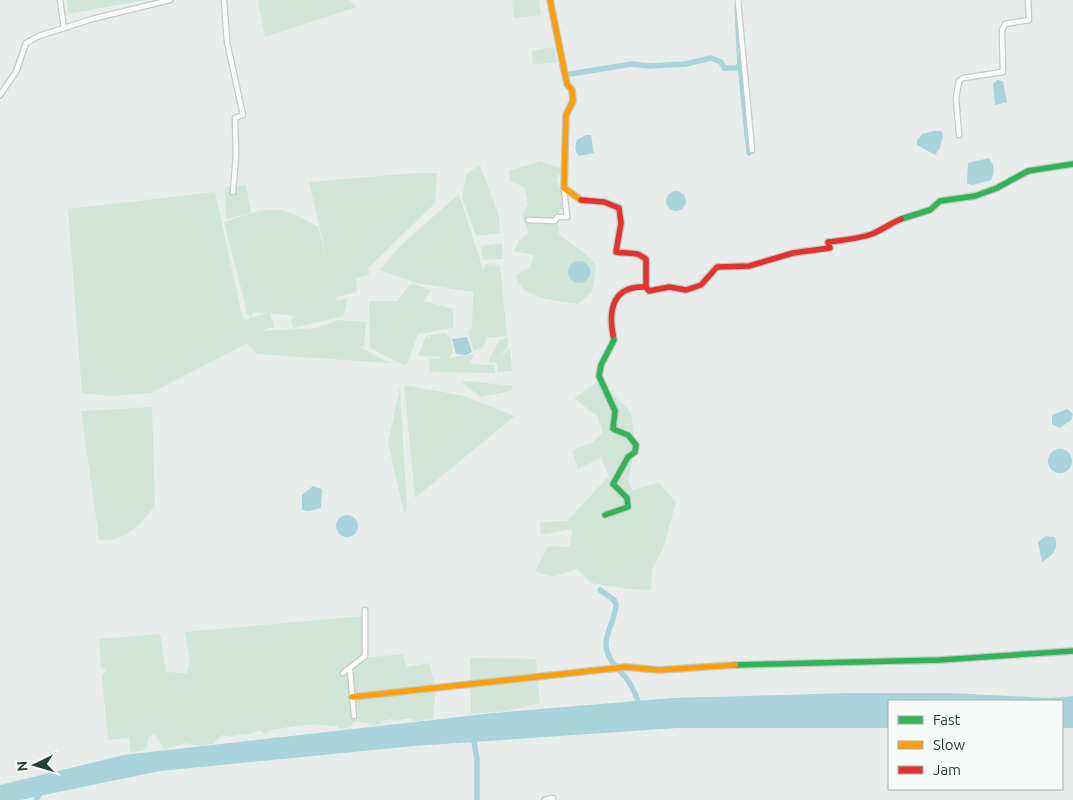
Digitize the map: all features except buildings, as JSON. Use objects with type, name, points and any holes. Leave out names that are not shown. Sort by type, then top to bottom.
[{"type":"street","points":[[60,0],[64,28]]},
{"type":"street","points":[[0,95],[16,72],[26,44],[38,36],[170,0]]},
{"type":"street","points":[[224,0],[228,42],[243,115],[235,118],[236,155],[233,192]]},
{"type":"street","points":[[528,220],[555,221],[557,218],[567,217],[564,188],[567,141],[566,115],[573,101],[572,90],[567,84],[550,0]]},
{"type":"street","points":[[738,0],[752,150]]},
{"type":"street","points":[[959,135],[956,98],[959,81],[963,78],[1004,72],[1002,31],[1005,24],[1029,20],[1028,0]]},
{"type":"street","points":[[564,188],[582,202],[611,203],[619,208],[621,223],[616,252],[638,254],[646,259],[646,287],[649,291],[662,287],[686,290],[701,285],[717,267],[749,266],[793,253],[830,248],[828,242],[874,234],[890,223],[930,210],[940,201],[975,196],[990,191],[1028,171],[1073,164]]},
{"type":"street","points":[[605,515],[628,507],[627,498],[614,484],[628,456],[635,452],[636,445],[628,435],[613,429],[615,411],[600,380],[600,370],[614,340],[610,317],[617,298],[624,289],[646,287]]},
{"type":"street","points":[[343,673],[350,670],[365,656],[365,610]]},
{"type":"street","points":[[352,697],[626,667],[640,671],[714,665],[986,658],[1073,651]]},
{"type":"street","points":[[350,670],[354,716]]},
{"type":"street","points":[[545,800],[553,798]]},
{"type":"green space","points":[[67,0],[144,0],[69,14]]},
{"type":"green space","points":[[258,0],[349,0],[357,7],[265,37]]},
{"type":"green space","points":[[512,0],[539,0],[541,15],[514,18]]},
{"type":"green space","points":[[554,47],[557,63],[533,64],[532,51]]},
{"type":"green space","points":[[540,161],[563,169],[556,179],[566,200],[557,217],[559,234],[588,256],[596,265],[592,292],[578,304],[550,300],[531,294],[518,283],[516,274],[530,268],[534,255],[514,251],[519,240],[529,233],[522,215],[528,205],[524,187],[510,181],[509,171]]},
{"type":"green space","points":[[480,165],[499,216],[500,233],[476,236],[462,198],[466,174]]},
{"type":"green space","points":[[437,173],[435,203],[368,268],[369,275],[356,278],[357,292],[336,297],[337,301],[348,298],[344,316],[293,328],[291,320],[295,316],[270,313],[274,327],[259,331],[317,328],[339,320],[366,322],[364,347],[360,347],[389,363],[257,354],[247,343],[151,393],[111,396],[82,393],[68,209],[215,192],[243,320],[268,313],[253,312],[252,317],[246,314],[246,307],[224,222],[262,211],[281,210],[291,213],[318,227],[327,259],[309,182]]},
{"type":"green space","points":[[246,185],[251,213],[226,219],[225,187]]},
{"type":"green space","points":[[459,194],[483,269],[486,264],[500,265],[507,336],[484,338],[487,339],[482,348],[474,351],[468,332],[472,326],[473,292],[416,283],[380,270],[400,246]]},
{"type":"green space","points":[[502,243],[503,259],[483,260],[481,246]]},
{"type":"green space","points":[[411,283],[431,290],[424,301],[453,309],[453,328],[418,334],[406,366],[370,348],[369,301],[397,301]]},
{"type":"green space","points":[[445,333],[450,338],[453,353],[449,358],[474,354],[470,364],[494,365],[495,373],[430,372],[429,358],[442,359],[439,357],[418,356],[426,336],[430,339],[429,335]]},
{"type":"green space","points":[[508,337],[508,346],[500,358],[510,348],[512,371],[497,372],[497,363],[488,362],[499,341]]},
{"type":"green space","points":[[470,381],[513,386],[511,391],[481,397],[461,382]]},
{"type":"green space","points":[[599,381],[631,412],[635,445],[628,481],[632,490],[659,483],[676,502],[663,549],[652,570],[651,590],[629,589],[591,583],[577,569],[552,577],[535,571],[548,546],[570,547],[572,529],[541,535],[540,522],[567,521],[609,476],[601,458],[578,469],[572,450],[592,443],[603,433],[597,416],[574,398]]},
{"type":"green space","points":[[404,385],[464,396],[515,416],[415,498]]},
{"type":"green space","points":[[400,386],[407,511],[404,513],[388,443]]},
{"type":"green space","points":[[152,407],[155,504],[139,525],[123,536],[107,540],[99,539],[81,411]]},
{"type":"green space","points":[[364,616],[364,655],[349,671],[354,721],[354,698],[436,689],[433,719],[414,721],[411,718],[394,721],[392,719],[382,721],[379,725],[355,721],[350,727],[339,729],[338,725],[333,727],[320,724],[304,725],[274,729],[265,734],[259,730],[231,737],[222,735],[213,744],[199,746],[185,743],[164,749],[155,734],[149,736],[147,746],[142,751],[130,752],[129,738],[108,740],[102,676],[106,670],[101,667],[99,639],[160,634],[166,672],[187,673],[190,660],[185,632]]},
{"type":"green space","points":[[403,654],[406,667],[429,663],[435,686],[353,696],[351,670],[365,658]]},
{"type":"green space","points":[[470,658],[536,659],[540,703],[508,711],[471,714]]},
{"type":"water","points":[[997,80],[1003,81],[1007,102],[995,105],[993,84]]},
{"type":"water","points":[[941,131],[943,135],[940,148],[935,155],[917,145],[917,140],[922,134]]},
{"type":"water","points":[[586,135],[591,135],[594,153],[579,156],[575,148],[577,140]]},
{"type":"water","points":[[989,158],[994,169],[991,180],[972,185],[967,183],[968,163]]},
{"type":"water","points":[[676,191],[683,194],[686,201],[683,208],[676,211],[669,208],[666,201],[669,194]]},
{"type":"water","points":[[579,261],[589,268],[590,272],[583,282],[579,283],[569,276],[568,272],[575,262]]},
{"type":"water","points":[[467,337],[472,352],[466,355],[456,354],[452,339]]},
{"type":"water","points":[[1067,409],[1073,414],[1071,420],[1060,428],[1052,424],[1052,415]]},
{"type":"water","points":[[1060,449],[1065,450],[1071,456],[1071,466],[1065,472],[1060,473],[1055,472],[1049,466],[1048,461],[1049,456],[1055,450]]},
{"type":"water","points":[[313,486],[322,489],[321,508],[309,511],[302,510],[302,495]]},
{"type":"water","points":[[347,515],[355,518],[358,526],[355,534],[347,537],[339,534],[336,526],[339,518]]},
{"type":"water","points":[[1046,536],[1055,537],[1056,546],[1052,555],[1042,562],[1038,542]]},
{"type":"water","points":[[849,693],[950,693],[1050,698],[1073,696],[1073,728],[1063,728],[1063,700],[888,700],[888,728],[677,728],[414,746],[160,771],[20,800],[0,800],[0,785],[124,755],[494,713],[672,698]]},
{"type":"waterway","points":[[570,74],[632,64],[649,66],[686,64],[711,58],[721,62],[724,68],[736,68],[740,65],[737,7]]},
{"type":"waterway","points":[[740,65],[749,153]]},
{"type":"waterway","points":[[600,590],[614,600],[616,604],[616,610],[606,641],[607,651],[614,664],[629,682],[640,707]]},
{"type":"waterway","points":[[473,735],[477,760],[477,800]]},
{"type":"waterway","points":[[36,800],[41,791]]},
{"type":"traffic: fast","points":[[901,219],[930,210],[940,201],[975,196],[997,188],[1028,171],[1073,164]]},
{"type":"traffic: fast","points":[[605,515],[628,507],[627,498],[613,484],[628,457],[635,452],[636,445],[628,435],[613,429],[615,411],[599,376],[601,365],[614,340],[613,335]]},
{"type":"traffic: fast","points":[[735,665],[940,660],[1073,651]]},
{"type":"traffic: slow","points":[[550,0],[567,84],[572,90],[573,101],[566,115],[564,188],[581,200]]},
{"type":"traffic: slow","points":[[352,697],[626,667],[659,670],[735,665]]},
{"type":"traffic: jam","points":[[581,200],[604,202],[619,208],[621,223],[616,252],[638,254],[646,259],[646,287]]},
{"type":"traffic: jam","points":[[613,335],[613,307],[620,294],[627,290],[635,287],[646,287],[649,291],[669,287],[686,290],[701,285],[717,267],[749,266],[793,253],[830,248],[828,242],[867,236],[901,219]]}]
